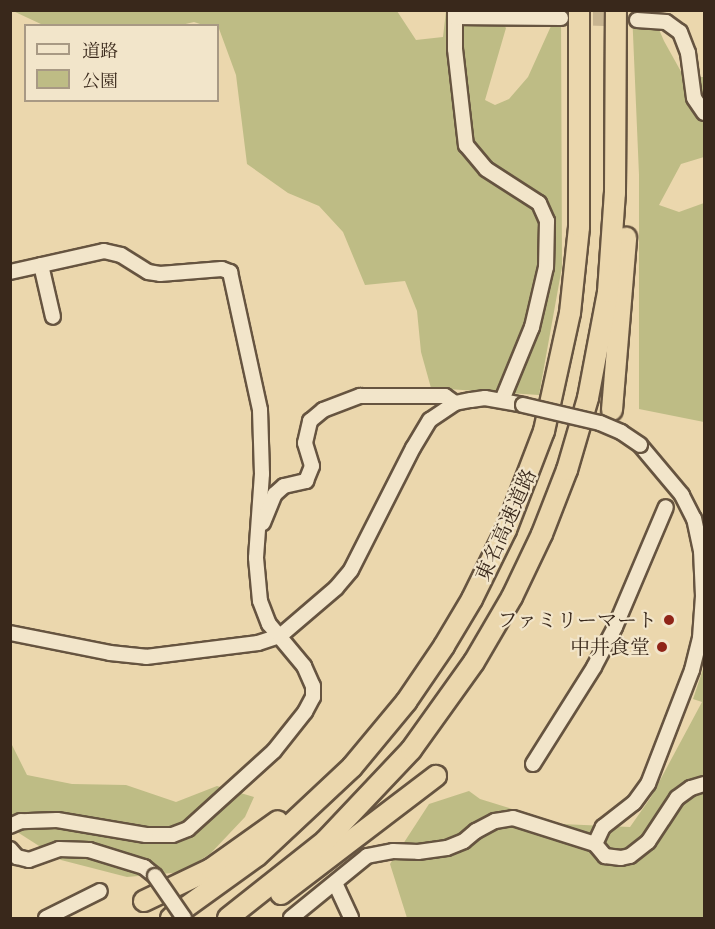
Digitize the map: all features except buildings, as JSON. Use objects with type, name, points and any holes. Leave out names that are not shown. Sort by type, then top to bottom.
[{"type":"highway","name":"東名高速道路","points":[[228,918],[325,841],[411,750],[474,662],[529,565],[567,470],[598,355],[613,238],[617,125],[616,10]]},
{"type":"highway","name":"東名高速道路","points":[[171,918],[257,856],[352,766],[406,702],[433,664],[460,621],[496,553],[530,474],[544,431],[570,314],[579,227],[570,14]]},
{"type":"highway","points":[[612,410],[626,232],[624,186],[617,125]]},
{"type":"highway","points":[[144,901],[211,868],[248,844],[280,820],[335,770],[406,686],[496,553]]},
{"type":"highway","points":[[248,918],[436,776]]},
{"type":"street","points":[[502,400],[532,327],[546,267],[548,221],[539,203],[486,169],[466,145],[455,49],[455,14],[570,14]]},
{"type":"street","points":[[637,20],[652,20],[674,26],[693,55],[694,98],[705,113]]},
{"type":"street","points":[[10,272],[104,251],[121,255],[148,272],[160,274],[222,269],[230,272],[260,410],[260,527],[256,558],[260,601],[269,624],[304,666],[313,686],[313,697],[274,751],[195,824],[172,835],[160,836],[57,820],[21,821],[10,826]]},
{"type":"street","points":[[41,265],[54,317]]},
{"type":"street","points":[[260,527],[275,494],[284,486],[306,481],[312,466],[305,442],[310,421],[323,410],[360,396],[445,396],[455,403]]},
{"type":"street","points":[[10,633],[110,653],[146,657],[258,643],[280,636],[336,588],[351,570],[421,432],[430,420],[455,403],[485,398],[502,400],[600,423],[621,432],[640,445],[682,495],[694,519],[701,551],[703,596],[700,638],[692,670],[648,784],[634,803],[603,827],[595,844]]},
{"type":"street","points":[[533,764],[594,667],[666,507]]},
{"type":"street","points":[[291,918],[367,856],[393,851],[418,852],[447,848],[464,841],[476,831],[495,821],[513,818],[595,844],[605,856],[613,858],[630,855],[640,850],[677,798],[691,788],[705,784]]},
{"type":"street","points":[[10,849],[17,857],[29,860],[59,849],[89,850],[144,867],[155,876],[184,918]]},
{"type":"street","points":[[335,883],[351,918]]},
{"type":"street","points":[[46,918],[100,891]]},
{"type":"green space","points":[[13,11],[397,11],[416,40],[443,37],[446,11],[483,11],[497,16],[506,28],[485,100],[495,105],[509,99],[528,77],[551,26],[549,11],[561,11],[562,267],[539,395],[431,388],[421,352],[417,311],[405,281],[365,285],[343,232],[319,206],[288,193],[247,164],[236,75],[219,24],[194,22],[186,24],[41,24]]},
{"type":"green space","points":[[632,11],[651,11],[684,77],[704,77],[704,157],[681,164],[659,205],[679,212],[704,203],[704,422],[639,409],[639,175]]},
{"type":"green space","points":[[704,666],[704,918],[407,918],[390,864],[429,804],[469,791],[480,799],[561,824],[630,827],[651,797],[702,702],[693,699]]},
{"type":"green space","points":[[10,741],[27,775],[72,784],[126,785],[176,802],[217,786],[254,797],[245,817],[211,853],[183,872],[127,877],[61,860],[11,828]]},
{"type":"tunnel","points":[[572,18],[637,20]]},
{"type":"place","name":"ファミリーマート","points":[[669,620]]},
{"type":"place","name":"中井食堂","points":[[662,647]]}]
